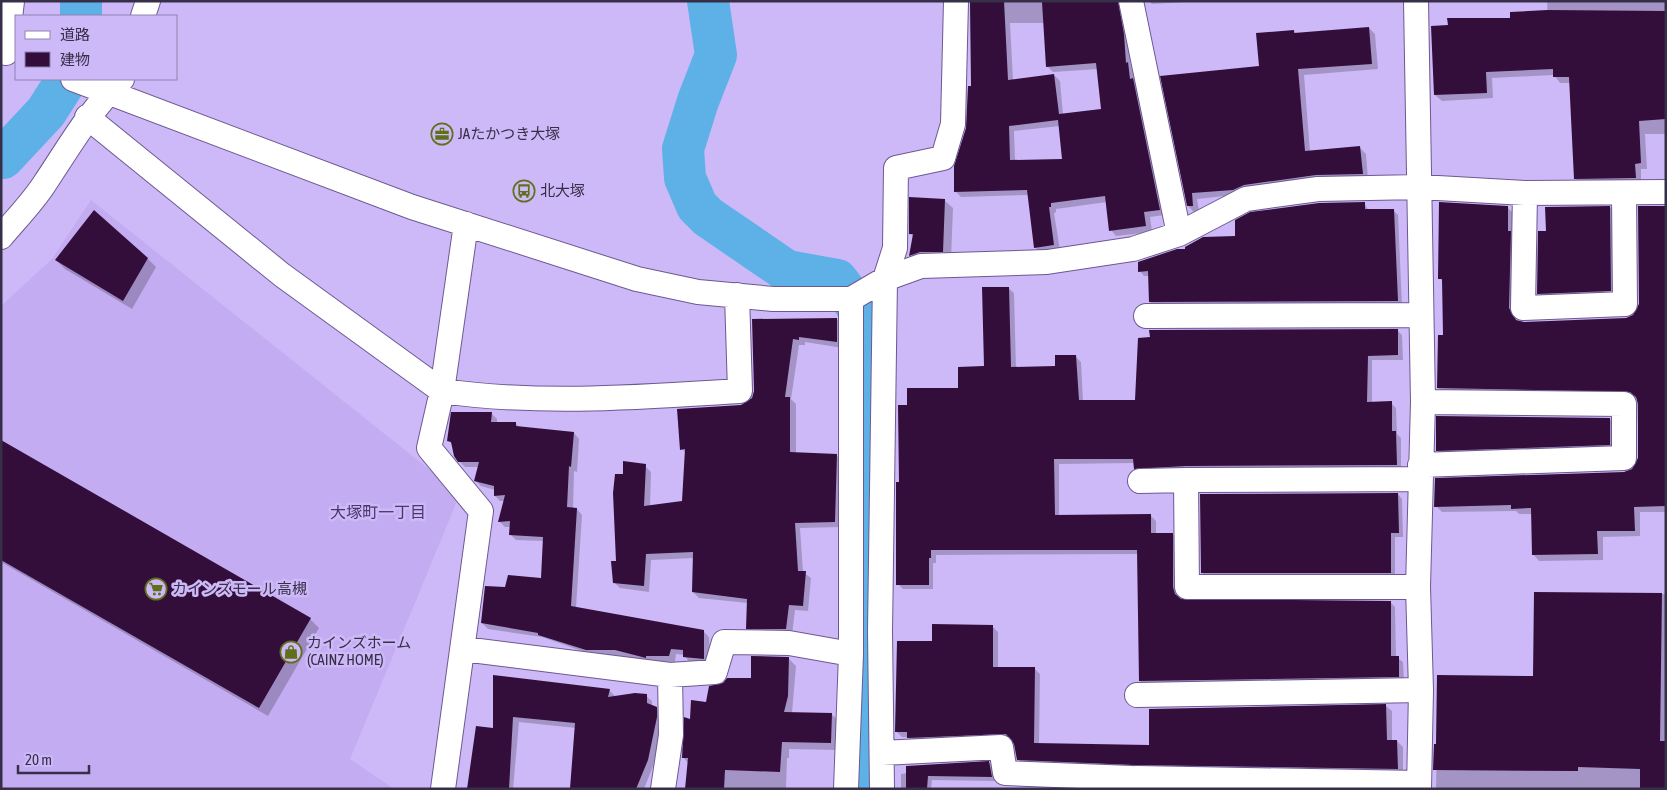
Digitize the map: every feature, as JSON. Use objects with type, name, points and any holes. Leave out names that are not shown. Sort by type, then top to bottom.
[{"type":"street","points":[[8,54],[12,1]]},
{"type":"street","points":[[143,15],[148,1]]},
{"type":"street","points":[[882,789],[880,631],[885,279],[895,248],[896,168],[943,158],[953,124],[956,1]]},
{"type":"street","points":[[1130,1],[1179,234]]},
{"type":"street","points":[[882,753],[1001,747],[1005,773],[1419,786],[1421,690],[1418,587],[1423,402],[1416,1]]},
{"type":"street","points":[[80,80],[114,85],[412,207],[637,278],[698,292],[773,299],[851,299],[885,279],[922,266],[1047,262],[1133,249],[1179,234],[1246,199],[1318,189],[1420,187],[1525,193],[1666,192]]},
{"type":"street","points":[[1,237],[44,186],[87,117],[114,85]]},
{"type":"street","points":[[87,117],[282,275],[442,392],[474,396],[597,400],[740,391],[737,296]]},
{"type":"street","points":[[1525,193],[1523,308],[1625,304],[1624,193]]},
{"type":"street","points":[[443,789],[481,512],[429,448],[442,392],[466,224]]},
{"type":"street","points":[[846,789],[851,654],[851,299]]},
{"type":"street","points":[[1146,316],[1421,314]]},
{"type":"street","points":[[1140,481],[1420,472],[1624,458],[1624,404],[1423,402]]},
{"type":"street","points":[[1186,480],[1187,587],[1418,587]]},
{"type":"street","points":[[463,649],[670,675],[715,672],[724,642],[789,643],[851,654]]},
{"type":"street","points":[[663,789],[671,735],[670,675]]},
{"type":"street","points":[[1137,695],[1421,690]]},
{"type":"shaded area","points":[[91,200],[460,494],[350,759],[394,789],[1,789],[1,306],[52,259]]},
{"type":"building","points":[[970,1],[1004,1],[1008,80],[1054,74],[1059,114],[1101,109],[1096,63],[1046,67],[1042,2],[1118,1],[1124,34],[1126,63],[1128,62],[1130,79],[1133,78],[1160,210],[1144,212],[1146,226],[1109,231],[1105,196],[1051,203],[1051,207],[1049,207],[1054,245],[1034,248],[1027,190],[954,192],[954,166],[966,128],[968,86],[971,86]],"holes":[[[1058,120],[1062,159],[1010,160],[1009,126]]]},
{"type":"building","points":[[1547,10],[1666,11],[1666,119],[1639,121],[1641,163],[1635,164],[1636,178],[1574,179],[1569,77],[1553,77],[1553,69],[1486,72],[1487,93],[1434,95],[1431,26],[1448,25],[1447,18],[1510,18],[1510,12]]},
{"type":"building","points":[[1369,27],[1372,64],[1298,69],[1305,151],[1360,146],[1363,174],[1316,175],[1244,185],[1233,190],[1192,193],[1193,206],[1187,206],[1160,76],[1259,66],[1256,33],[1294,30],[1294,33]]},
{"type":"building","points":[[909,197],[945,199],[943,252],[920,252],[909,256],[913,234],[909,234]]},
{"type":"building","points":[[1365,202],[1365,209],[1394,209],[1398,301],[1149,302],[1148,271],[1138,272],[1138,262],[1177,249],[1185,249],[1185,247],[1203,237],[1235,236],[1235,220],[1250,212],[1319,203]]},
{"type":"building","points":[[1439,202],[1508,206],[1508,231],[1511,231],[1509,308],[1516,320],[1524,322],[1626,318],[1633,315],[1639,304],[1638,206],[1666,206],[1666,506],[1634,507],[1635,531],[1597,531],[1598,554],[1532,555],[1531,508],[1511,509],[1511,505],[1434,507],[1435,478],[1624,472],[1632,469],[1638,458],[1638,404],[1636,397],[1630,392],[1437,388],[1438,335],[1443,335],[1442,279],[1438,279]]},
{"type":"building","points":[[1610,206],[1611,291],[1537,294],[1538,231],[1546,231],[1545,207]]},
{"type":"building","points":[[94,210],[148,258],[123,301],[55,260]]},
{"type":"building","points":[[982,287],[1009,287],[1011,367],[1055,366],[1055,355],[1076,355],[1079,400],[1135,400],[1138,338],[1150,337],[1149,330],[1398,329],[1398,355],[1368,356],[1367,402],[1392,401],[1392,431],[1396,431],[1397,465],[1186,466],[1134,469],[1133,459],[1054,459],[1055,515],[1151,514],[1151,533],[1173,533],[1173,587],[1175,594],[1181,599],[1391,601],[1391,656],[1399,656],[1399,677],[1139,681],[1137,550],[931,550],[931,558],[929,558],[929,585],[896,585],[896,482],[899,482],[898,405],[907,405],[907,388],[958,388],[958,367],[984,366]]},
{"type":"building","points":[[837,318],[837,342],[799,337],[799,340],[793,339],[785,397],[790,397],[790,452],[837,454],[835,522],[795,523],[798,571],[806,571],[803,606],[789,605],[786,629],[746,629],[747,599],[692,592],[693,552],[646,554],[644,586],[613,583],[611,561],[616,561],[613,493],[615,474],[623,474],[623,461],[646,464],[644,506],[682,501],[685,449],[680,450],[677,409],[741,405],[752,398],[754,391],[752,319]]},
{"type":"building","points":[[451,412],[492,412],[491,422],[516,422],[516,426],[574,432],[571,467],[569,466],[567,507],[577,508],[571,606],[704,630],[704,659],[683,657],[683,650],[671,649],[669,656],[646,656],[646,658],[615,650],[586,650],[538,635],[538,633],[481,623],[485,586],[505,587],[508,575],[541,578],[543,537],[509,535],[510,521],[498,522],[505,495],[494,496],[494,486],[474,481],[479,462],[458,462],[454,456],[451,442],[447,441]]},
{"type":"building","points":[[1436,416],[1610,418],[1610,445],[1436,451]]},
{"type":"building","name":"カインズモール高槻","points":[[1,440],[311,618],[259,708],[1,560]]},
{"type":"building","points":[[1398,493],[1399,533],[1391,533],[1391,573],[1201,573],[1200,494]]},
{"type":"building","points":[[1534,592],[1662,593],[1660,741],[1666,741],[1666,789],[1640,789],[1640,769],[1578,767],[1578,771],[1433,770],[1434,744],[1436,744],[1437,675],[1533,676]]},
{"type":"building","points":[[932,624],[993,625],[993,667],[1035,667],[1034,743],[1149,745],[1149,709],[1386,704],[1387,740],[1397,740],[1398,769],[1134,765],[1017,760],[1014,744],[1006,734],[907,738],[907,732],[895,732],[897,641],[932,641]]},
{"type":"building","points":[[751,656],[789,657],[788,696],[784,712],[832,713],[831,743],[782,742],[780,772],[725,770],[724,789],[685,789],[688,758],[682,758],[684,717],[690,719],[691,700],[706,702],[709,686],[723,683],[727,678],[751,678]]},
{"type":"building","points":[[493,675],[610,689],[608,697],[635,693],[647,694],[647,703],[657,707],[657,717],[648,760],[636,789],[570,789],[575,723],[513,717],[509,789],[467,789],[476,726],[493,728]]},
{"type":"building","points":[[989,761],[992,777],[928,776],[927,789],[906,789],[906,766]]},
{"type":"waterway","points":[[81,1],[81,15]]},
{"type":"waterway","points":[[708,1],[716,55],[698,101],[683,149],[685,178],[697,206],[708,217],[787,271],[837,280],[866,318],[865,789]]},
{"type":"waterway","points":[[1,156],[3,158],[46,112],[66,80]]},
{"type":"place","name":"JAたかつき大塚","points":[[442,134]]},
{"type":"place","name":"北大塚","points":[[524,191]]},
{"type":"place","name":"カインズモール高槻","points":[[156,589]]},
{"type":"place","name":"カインズホーム (CAINZ HOME)","points":[[291,652]]},
{"type":"district","name":"大塚町一丁目","points":[[378,512]]}]
